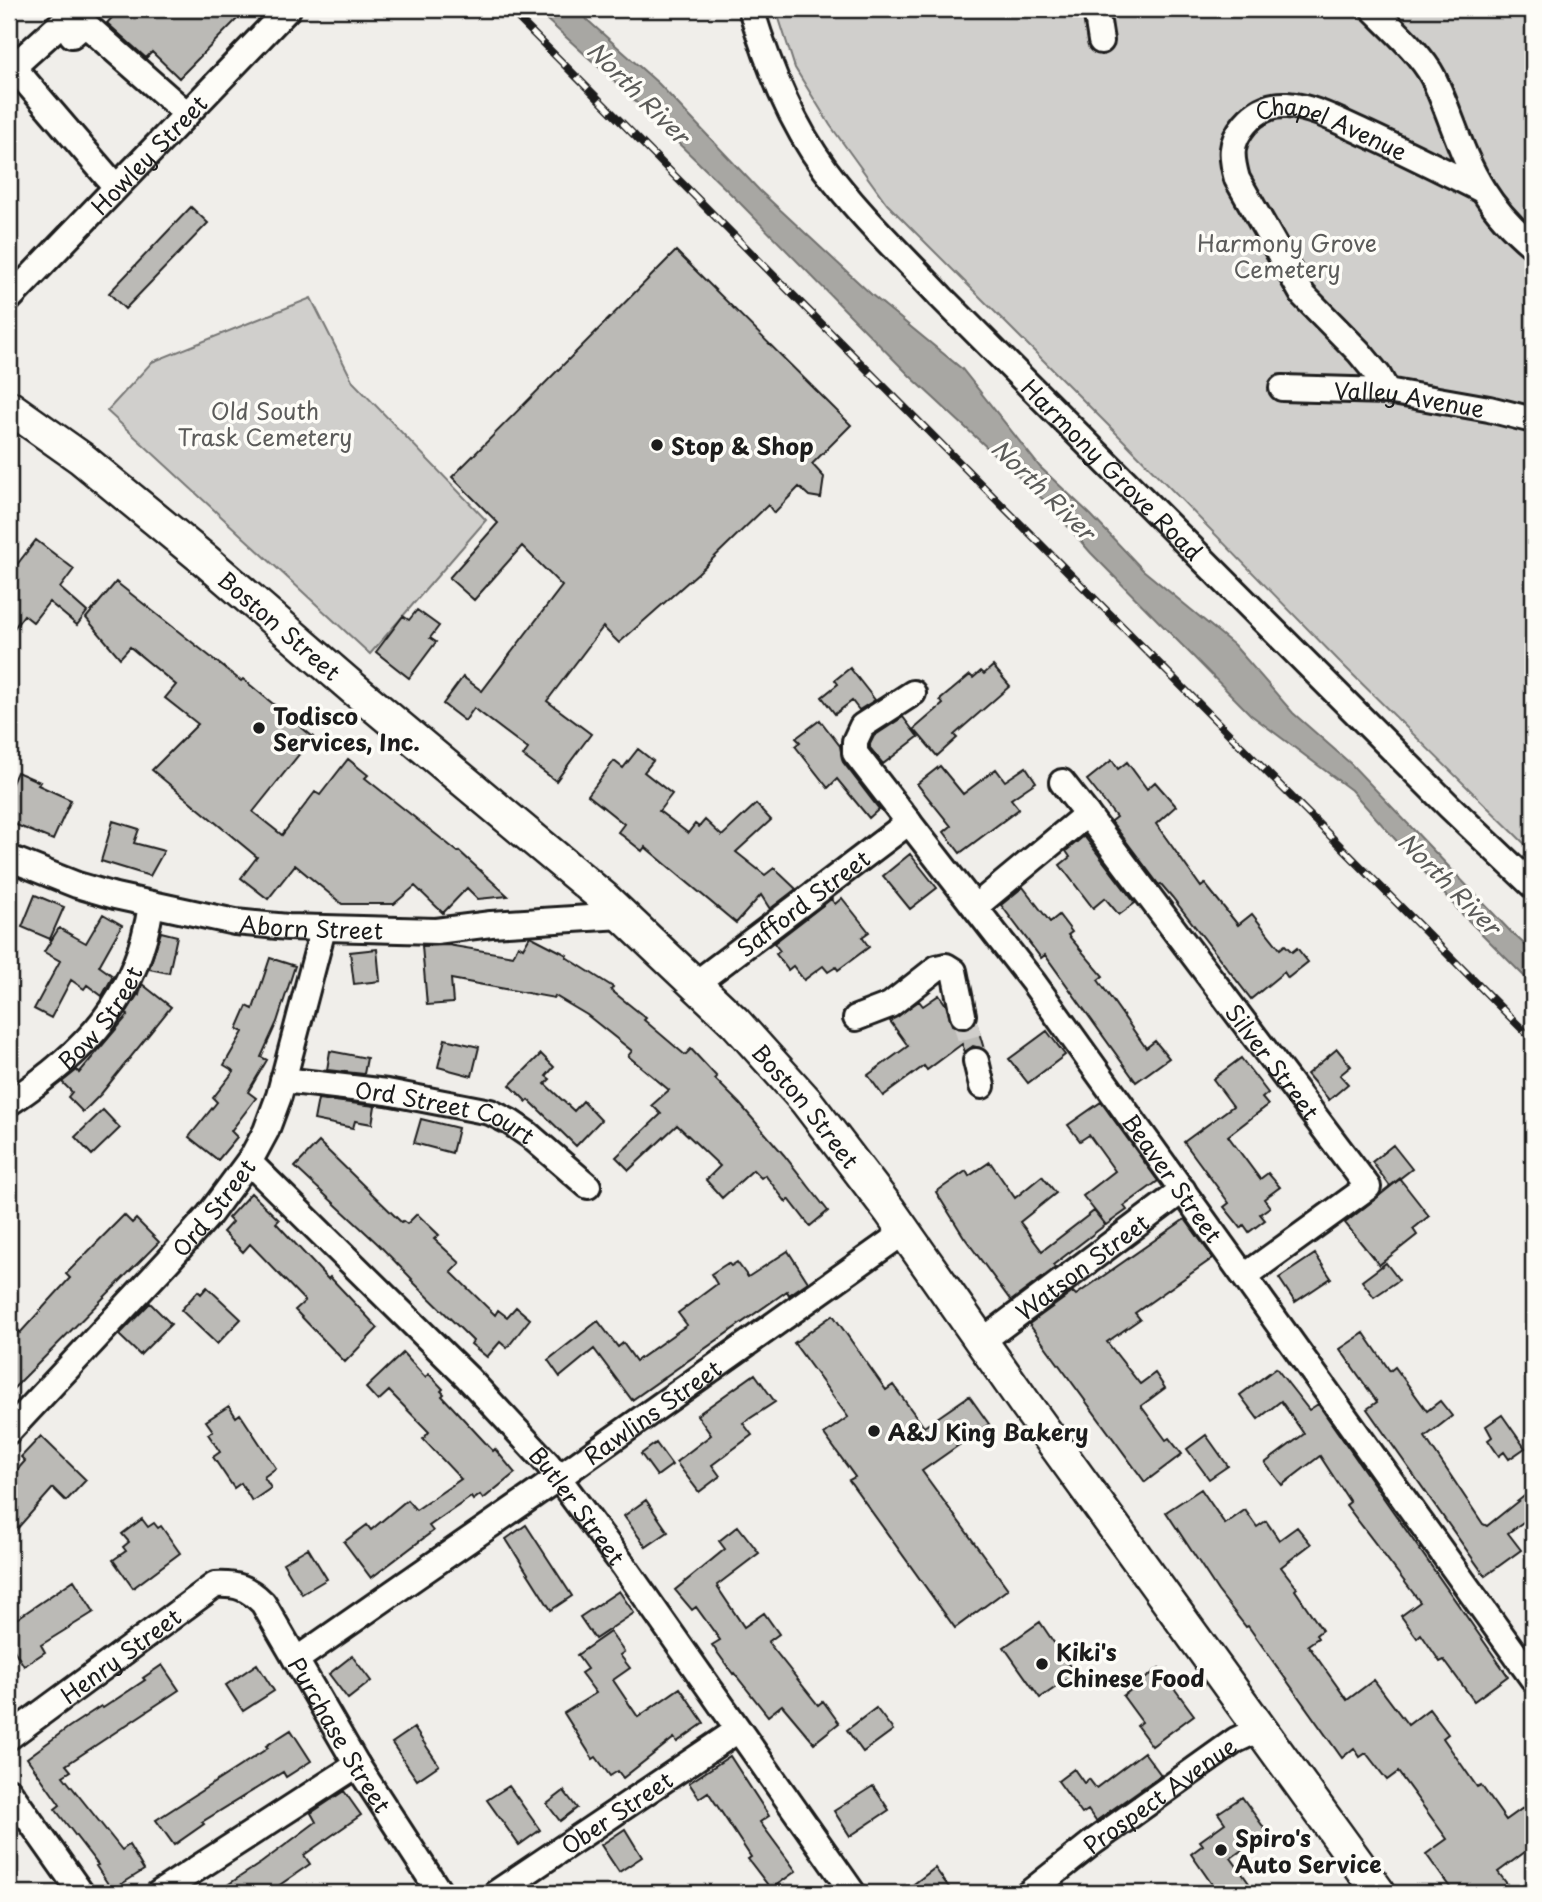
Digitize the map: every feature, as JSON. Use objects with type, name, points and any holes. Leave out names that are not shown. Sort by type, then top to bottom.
[{"type":"main road","name":"Boston Street","points":[[9,407],[81,458],[214,568],[622,916],[735,1022],[806,1101],[904,1232],[1379,1893]]},
{"type":"street","points":[[68,9],[64,21],[11,64],[116,187]]},
{"type":"street","name":"Howley Street","points":[[9,299],[288,9]]},
{"type":"street","name":"Harmony Grove Road","points":[[751,9],[775,77],[808,144],[825,169],[875,227],[941,297],[1440,798],[1533,886]]},
{"type":"street","points":[[1096,9],[1101,41]]},
{"type":"street","points":[[1373,9],[1402,38],[1432,75],[1482,190],[1508,223],[1533,246]]},
{"type":"street","points":[[72,35],[85,24],[187,114]]},
{"type":"street","name":"Chapel Avenue","points":[[1387,391],[1359,352],[1303,295],[1237,178],[1231,159],[1234,142],[1243,126],[1257,112],[1269,106],[1287,105],[1312,111],[1347,125],[1482,190]]},
{"type":"street","name":"Valley Avenue","points":[[1282,388],[1387,391],[1489,409],[1533,420]]},
{"type":"street","name":"Beaver Street","points":[[913,693],[862,726],[855,741],[855,753],[1033,982],[1533,1679]]},
{"type":"street","name":"Silver Street","points":[[1062,782],[1368,1186],[1245,1276]]},
{"type":"street","points":[[975,907],[1087,814]]},
{"type":"street","name":"Safford Street","points":[[695,984],[909,822]]},
{"type":"street","name":"Aborn Street","points":[[9,858],[77,885],[151,905],[235,922],[323,929],[436,931],[491,924],[622,916]]},
{"type":"street","name":"Bow Street","points":[[9,1103],[29,1090],[88,1040],[108,1015],[125,990],[136,965],[147,934],[151,905]]},
{"type":"street","name":"Ord Street","points":[[9,1431],[169,1260],[217,1205],[249,1162],[266,1131],[283,1080],[323,929]]},
{"type":"street","points":[[856,1018],[890,1005],[937,968],[946,966],[954,971],[963,1015]]},
{"type":"street","points":[[976,1061],[982,1086]]},
{"type":"street","name":"Ord Street Court","points":[[283,1080],[387,1092],[490,1112],[529,1135],[588,1186]]},
{"type":"street","name":"Butler Street","points":[[249,1162],[467,1378],[558,1478],[623,1564],[844,1890]]},
{"type":"street","name":"Watson Street","points":[[981,1342],[1183,1190]]},
{"type":"street","name":"Rawlins Street","points":[[296,1660],[904,1232]]},
{"type":"street","name":"Purchase Street","points":[[235,1584],[251,1591],[263,1603],[357,1765],[440,1893]]},
{"type":"street","name":"Henry Street","points":[[9,1737],[215,1585],[235,1584]]},
{"type":"street","name":"Prospect Avenue","points":[[1029,1893],[1092,1843],[1236,1740],[1260,1729]]},
{"type":"street","name":"Ober Street","points":[[496,1893],[738,1730]]},
{"type":"street","points":[[159,1893],[357,1765]]},
{"type":"street","points":[[9,1791],[80,1893]]},
{"type":"green space","name":"Harmony Grove Cemetery","points":[[776,9],[1533,9],[1533,852],[1342,664],[887,204],[830,125],[795,68]]},
{"type":"green space","name":"Old South Trask Cemetery","points":[[311,298],[353,382],[486,520],[370,654],[107,411],[152,362]]},
{"type":"water","name":"North River","points":[[535,9],[575,9],[659,84],[760,191],[872,295],[962,369],[1040,467],[1091,515],[1143,570],[1234,645],[1293,713],[1351,764],[1533,952],[1533,985],[1463,915],[1351,790],[1251,715],[1091,553],[1050,506],[910,376],[735,198]]},
{"type":"building","points":[[120,9],[247,9],[179,78],[152,52],[146,58],[107,23]]},
{"type":"building","points":[[191,207],[208,223],[125,309],[109,293]]},
{"type":"building","name":"Stop & Shop","points":[[676,251],[851,425],[812,464],[824,477],[821,498],[809,496],[799,487],[774,513],[768,505],[698,573],[619,643],[603,627],[547,701],[591,734],[556,781],[523,756],[528,749],[474,708],[465,721],[443,704],[463,677],[482,691],[562,586],[522,546],[474,600],[449,578],[498,523],[452,477]]},
{"type":"building","points":[[36,540],[74,569],[60,588],[87,612],[77,625],[49,602],[33,622],[24,615],[9,635],[9,575]]},
{"type":"building","points":[[116,582],[241,681],[243,679],[313,737],[253,812],[282,835],[315,792],[320,795],[348,759],[368,775],[365,778],[459,851],[508,896],[478,899],[467,888],[443,913],[415,886],[394,904],[342,904],[295,865],[268,899],[241,878],[257,857],[152,770],[198,724],[165,698],[176,685],[130,647],[120,658],[86,618]]},
{"type":"building","points":[[417,610],[439,626],[430,638],[436,642],[409,678],[376,652],[403,616],[409,620]]},
{"type":"building","points":[[993,666],[1010,686],[954,735],[957,738],[937,756],[914,729],[943,704],[940,700],[970,675],[973,678],[981,671],[984,674]]},
{"type":"building","points":[[850,668],[875,700],[859,710],[852,701],[835,714],[822,697],[838,684],[835,680]]},
{"type":"building","points":[[903,717],[918,737],[883,764],[870,748],[870,744],[874,736]]},
{"type":"building","points":[[820,720],[840,746],[843,762],[879,809],[869,818],[837,779],[828,788],[795,746],[800,742],[796,738]]},
{"type":"building","points":[[638,749],[653,761],[644,772],[672,794],[659,811],[688,833],[695,824],[699,827],[705,820],[722,836],[756,804],[771,820],[736,852],[765,875],[774,868],[796,889],[770,909],[761,895],[736,923],[645,847],[642,851],[618,832],[624,824],[588,795],[614,761],[623,768]]},
{"type":"building","points":[[1112,760],[1118,769],[1127,762],[1147,789],[1155,782],[1176,806],[1156,824],[1201,887],[1205,884],[1238,925],[1252,914],[1280,949],[1285,945],[1292,952],[1297,948],[1308,962],[1288,978],[1284,972],[1251,999],[1111,821],[1116,817],[1087,780]]},
{"type":"building","points":[[940,766],[963,794],[996,769],[1005,781],[1026,767],[1036,782],[1011,799],[1019,809],[960,853],[944,832],[951,826],[917,784]]},
{"type":"building","points":[[17,772],[71,800],[53,840],[9,822],[9,790]]},
{"type":"building","points":[[113,821],[139,829],[134,843],[164,851],[150,876],[101,861]]},
{"type":"building","points":[[1084,836],[1135,903],[1119,915],[1105,898],[1093,908],[1060,865],[1070,857],[1066,851]]},
{"type":"building","points":[[910,854],[937,888],[910,909],[883,876]]},
{"type":"building","points":[[1023,887],[1050,922],[1059,915],[1072,932],[1068,935],[1103,976],[1098,980],[1146,1048],[1155,1041],[1169,1058],[1136,1082],[1045,955],[1041,958],[1001,905]]},
{"type":"building","points":[[35,895],[64,907],[50,939],[22,927]]},
{"type":"building","points":[[842,898],[869,932],[862,937],[869,947],[838,970],[836,967],[828,972],[823,966],[804,980],[793,966],[788,970],[776,954],[780,951],[774,943],[831,899],[835,904]]},
{"type":"building","points":[[103,914],[122,925],[99,966],[113,976],[102,996],[87,985],[84,989],[71,980],[51,1018],[34,1009],[60,961],[44,952],[59,928],[86,943]]},
{"type":"building","points":[[161,932],[177,936],[169,973],[149,969]]},
{"type":"building","points":[[530,936],[567,955],[566,957],[613,987],[611,990],[685,1055],[691,1049],[784,1155],[828,1211],[810,1226],[789,1199],[786,1202],[765,1175],[761,1178],[753,1170],[722,1198],[706,1180],[720,1166],[677,1125],[629,1170],[616,1157],[661,1114],[652,1105],[669,1090],[628,1056],[632,1051],[587,1015],[555,996],[554,998],[451,979],[453,1003],[427,1005],[422,946],[448,945],[513,956],[518,945],[523,948]]},
{"type":"building","points":[[377,949],[380,981],[354,984],[350,952]]},
{"type":"building","points":[[270,958],[295,966],[277,1022],[261,1057],[267,1060],[248,1092],[256,1098],[231,1131],[237,1137],[218,1160],[189,1137],[217,1102],[213,1098],[234,1071],[224,1065],[243,1032],[237,1029],[247,1006],[253,1009]]},
{"type":"building","points":[[142,984],[171,1007],[101,1094],[83,1112],[68,1097],[72,1092],[62,1082],[77,1070],[79,1073],[128,1015],[126,1013],[139,995]]},
{"type":"building","points":[[939,995],[946,1005],[952,1025],[965,1030],[976,1022],[984,1049],[973,1046],[965,1052],[962,1044],[927,1070],[924,1066],[883,1096],[868,1075],[908,1046],[890,1021],[919,1001],[923,1006]]},
{"type":"building","points":[[1047,1031],[1065,1055],[1028,1083],[1009,1059]]},
{"type":"building","points":[[445,1039],[479,1047],[472,1076],[438,1067]]},
{"type":"building","points":[[1337,1049],[1351,1066],[1340,1075],[1348,1084],[1329,1100],[1307,1074]]},
{"type":"building","points":[[330,1051],[367,1058],[364,1074],[327,1070]]},
{"type":"building","points":[[541,1054],[554,1067],[546,1076],[550,1079],[545,1084],[574,1111],[583,1101],[601,1120],[576,1146],[510,1085]]},
{"type":"building","points":[[1241,1058],[1268,1093],[1262,1098],[1268,1105],[1228,1136],[1260,1179],[1268,1173],[1280,1187],[1264,1199],[1270,1207],[1260,1214],[1265,1220],[1249,1232],[1244,1225],[1241,1228],[1224,1207],[1229,1203],[1184,1142],[1233,1106],[1213,1079]]},
{"type":"building","points":[[318,1099],[375,1106],[372,1124],[355,1121],[353,1128],[314,1120]]},
{"type":"building","points":[[1101,1102],[1158,1181],[1124,1206],[1127,1210],[1106,1225],[1083,1196],[1115,1171],[1089,1135],[1080,1141],[1068,1125]]},
{"type":"building","points":[[103,1110],[120,1128],[92,1155],[75,1137]]},
{"type":"building","points":[[421,1119],[458,1128],[452,1153],[414,1143]]},
{"type":"building","points":[[319,1142],[401,1222],[407,1224],[417,1214],[439,1235],[434,1239],[460,1263],[451,1272],[495,1315],[498,1310],[507,1317],[516,1307],[530,1319],[507,1348],[500,1342],[487,1357],[471,1344],[473,1341],[379,1245],[295,1167]]},
{"type":"building","points":[[1393,1145],[1412,1169],[1390,1186],[1372,1162]]},
{"type":"building","points":[[990,1162],[1015,1198],[1042,1176],[1056,1193],[1020,1222],[1042,1251],[1094,1211],[1105,1225],[1011,1301],[964,1237],[936,1192],[966,1171],[969,1176]]},
{"type":"building","points":[[1400,1179],[1429,1216],[1413,1229],[1417,1235],[1379,1265],[1345,1223]]},
{"type":"building","points":[[251,1193],[279,1220],[276,1223],[328,1279],[330,1277],[378,1328],[345,1362],[295,1310],[305,1301],[250,1244],[243,1252],[223,1232],[232,1222],[228,1218]]},
{"type":"building","points":[[124,1215],[132,1223],[136,1219],[159,1242],[9,1393],[9,1341],[19,1331],[20,1333],[70,1278],[66,1274]]},
{"type":"building","points":[[1185,1219],[1213,1258],[1135,1313],[1140,1319],[1107,1342],[1140,1384],[1155,1373],[1165,1388],[1141,1406],[1166,1440],[1169,1438],[1182,1454],[1145,1482],[1029,1324],[1073,1292],[1076,1295]]},
{"type":"building","points":[[788,1251],[808,1282],[789,1295],[787,1291],[632,1400],[594,1349],[560,1377],[548,1360],[598,1321],[618,1347],[623,1343],[636,1361],[687,1325],[678,1313],[717,1284],[711,1274],[728,1263],[731,1266],[737,1262],[748,1277]]},
{"type":"building","points":[[1315,1254],[1331,1278],[1295,1302],[1279,1278]]},
{"type":"building","points":[[1386,1263],[1399,1280],[1374,1297],[1362,1281]]},
{"type":"building","points":[[207,1287],[241,1319],[217,1344],[181,1310],[198,1291],[201,1294]]},
{"type":"building","points":[[150,1303],[171,1324],[140,1355],[119,1335]]},
{"type":"building","points":[[833,1315],[886,1390],[893,1385],[924,1427],[969,1396],[989,1424],[922,1471],[1008,1589],[955,1628],[849,1480],[855,1477],[824,1434],[848,1417],[794,1343]]},
{"type":"building","points":[[1364,1333],[1390,1371],[1395,1367],[1427,1411],[1440,1401],[1452,1416],[1425,1437],[1483,1524],[1487,1526],[1533,1489],[1533,1515],[1508,1533],[1521,1550],[1485,1576],[1367,1409],[1377,1402],[1340,1349]]},
{"type":"building","points":[[403,1353],[425,1377],[429,1374],[443,1389],[442,1396],[515,1473],[483,1499],[480,1495],[473,1500],[471,1497],[429,1526],[433,1531],[371,1578],[344,1542],[367,1525],[371,1530],[407,1500],[416,1510],[461,1479],[423,1439],[429,1432],[389,1391],[378,1401],[366,1388]]},
{"type":"building","points":[[1276,1368],[1309,1410],[1318,1404],[1508,1676],[1474,1701],[1444,1660],[1440,1662],[1421,1634],[1417,1638],[1401,1616],[1420,1602],[1346,1505],[1350,1502],[1320,1456],[1282,1485],[1265,1463],[1304,1434],[1281,1401],[1258,1419],[1240,1395]]},
{"type":"building","points":[[755,1374],[775,1402],[743,1423],[752,1435],[712,1465],[720,1476],[699,1492],[676,1462],[711,1435],[697,1415]]},
{"type":"building","points":[[229,1406],[236,1417],[240,1414],[276,1468],[264,1477],[271,1488],[252,1501],[241,1483],[234,1488],[213,1457],[220,1452],[208,1434],[213,1431],[206,1421]]},
{"type":"building","points":[[1502,1415],[1525,1448],[1509,1459],[1504,1452],[1499,1456],[1488,1440],[1492,1437],[1486,1426]]},
{"type":"building","points":[[1206,1435],[1228,1466],[1209,1479],[1187,1449]]},
{"type":"building","points":[[41,1436],[86,1480],[66,1501],[53,1488],[9,1538],[9,1479],[25,1461],[21,1457]]},
{"type":"building","points":[[656,1443],[672,1465],[657,1476],[641,1454]]},
{"type":"building","points":[[1201,1489],[1225,1524],[1245,1510],[1257,1527],[1266,1521],[1279,1540],[1297,1527],[1311,1544],[1281,1567],[1322,1630],[1316,1635],[1318,1638],[1308,1645],[1347,1700],[1374,1680],[1408,1725],[1429,1709],[1448,1734],[1443,1738],[1477,1787],[1481,1785],[1506,1820],[1523,1808],[1533,1822],[1533,1846],[1498,1872],[1514,1893],[1454,1893],[1426,1854],[1447,1839],[1398,1772],[1387,1780],[1366,1753],[1360,1757],[1354,1748],[1342,1758],[1248,1626],[1246,1627],[1218,1591],[1166,1512]]},
{"type":"building","points":[[646,1500],[668,1532],[646,1547],[624,1516]]},
{"type":"building","points":[[142,1519],[148,1527],[154,1523],[158,1528],[161,1526],[180,1553],[133,1588],[113,1560],[126,1551],[123,1547],[129,1542],[122,1534]]},
{"type":"building","points":[[526,1525],[572,1596],[551,1610],[506,1539]]},
{"type":"building","points":[[738,1526],[759,1553],[717,1585],[718,1588],[744,1627],[764,1613],[779,1634],[768,1642],[818,1705],[823,1701],[839,1723],[814,1743],[782,1705],[768,1716],[712,1645],[720,1640],[696,1607],[692,1610],[675,1590],[725,1549],[719,1541]]},
{"type":"building","points":[[308,1548],[327,1579],[302,1594],[283,1563]]},
{"type":"building","points":[[74,1580],[94,1612],[41,1645],[45,1652],[24,1666],[9,1642],[9,1624]]},
{"type":"building","points":[[619,1591],[634,1613],[595,1639],[580,1617]]},
{"type":"building","name":"Kiki's Chinese Food","points":[[1040,1622],[1075,1674],[1040,1698],[1004,1647]]},
{"type":"building","points":[[610,1632],[624,1652],[620,1655],[630,1668],[613,1680],[638,1717],[680,1688],[704,1723],[677,1742],[674,1738],[623,1778],[618,1771],[610,1776],[596,1757],[593,1759],[564,1713],[596,1693],[581,1673],[587,1669],[577,1655]]},
{"type":"building","points":[[352,1656],[371,1681],[348,1699],[329,1674]]},
{"type":"building","points":[[257,1664],[274,1691],[243,1711],[226,1685]]},
{"type":"building","points":[[162,1665],[179,1690],[66,1765],[71,1771],[63,1776],[122,1850],[129,1845],[144,1870],[112,1890],[96,1866],[98,1865],[55,1809],[60,1805],[27,1758],[69,1727],[145,1680],[143,1678]]},
{"type":"building","points":[[1159,1668],[1194,1715],[1152,1746],[1137,1726],[1142,1722],[1123,1696]]},
{"type":"building","points":[[876,1708],[893,1730],[863,1752],[847,1730]]},
{"type":"building","points":[[414,1728],[439,1765],[417,1780],[392,1743]]},
{"type":"building","points":[[291,1730],[311,1761],[286,1777],[283,1772],[202,1822],[204,1824],[174,1845],[156,1820],[268,1748],[266,1746]]},
{"type":"building","points":[[1144,1752],[1161,1775],[1096,1821],[1088,1810],[1082,1814],[1058,1781],[1074,1769],[1084,1783],[1089,1779],[1096,1788]]},
{"type":"building","points":[[730,1756],[769,1816],[760,1822],[796,1871],[771,1889],[748,1859],[751,1857],[708,1792],[699,1798],[689,1783]]},
{"type":"building","points":[[509,1786],[540,1830],[519,1845],[487,1800]]},
{"type":"building","points":[[873,1786],[889,1810],[850,1836],[834,1811]]},
{"type":"building","points":[[344,1791],[361,1815],[304,1855],[310,1864],[268,1893],[215,1893],[316,1822],[311,1813]]},
{"type":"building","points":[[564,1791],[577,1808],[560,1821],[547,1804]]},
{"type":"building","points":[[1242,1797],[1267,1832],[1231,1858],[1256,1893],[1218,1893],[1191,1854],[1203,1845],[1200,1841],[1225,1823],[1218,1813]]},
{"type":"building","points":[[625,1829],[642,1857],[619,1872],[601,1845]]},
{"type":"building","points":[[935,1868],[953,1893],[902,1893]]},
{"type":"tunnel","points":[[963,1015],[976,1061]]},
{"type":"railway","points":[[509,9],[1533,1040]]},
{"type":"place","name":"Stop & Shop","points":[[657,445]]},
{"type":"place","name":"Todisco Services, Inc.","points":[[259,728]]},
{"type":"place","name":"A&J King Bakery","points":[[874,1431]]},
{"type":"place","name":"Kiki's Chinese Food","points":[[1042,1664]]},
{"type":"place","name":"Spiro's Auto Service","points":[[1221,1850]]}]
